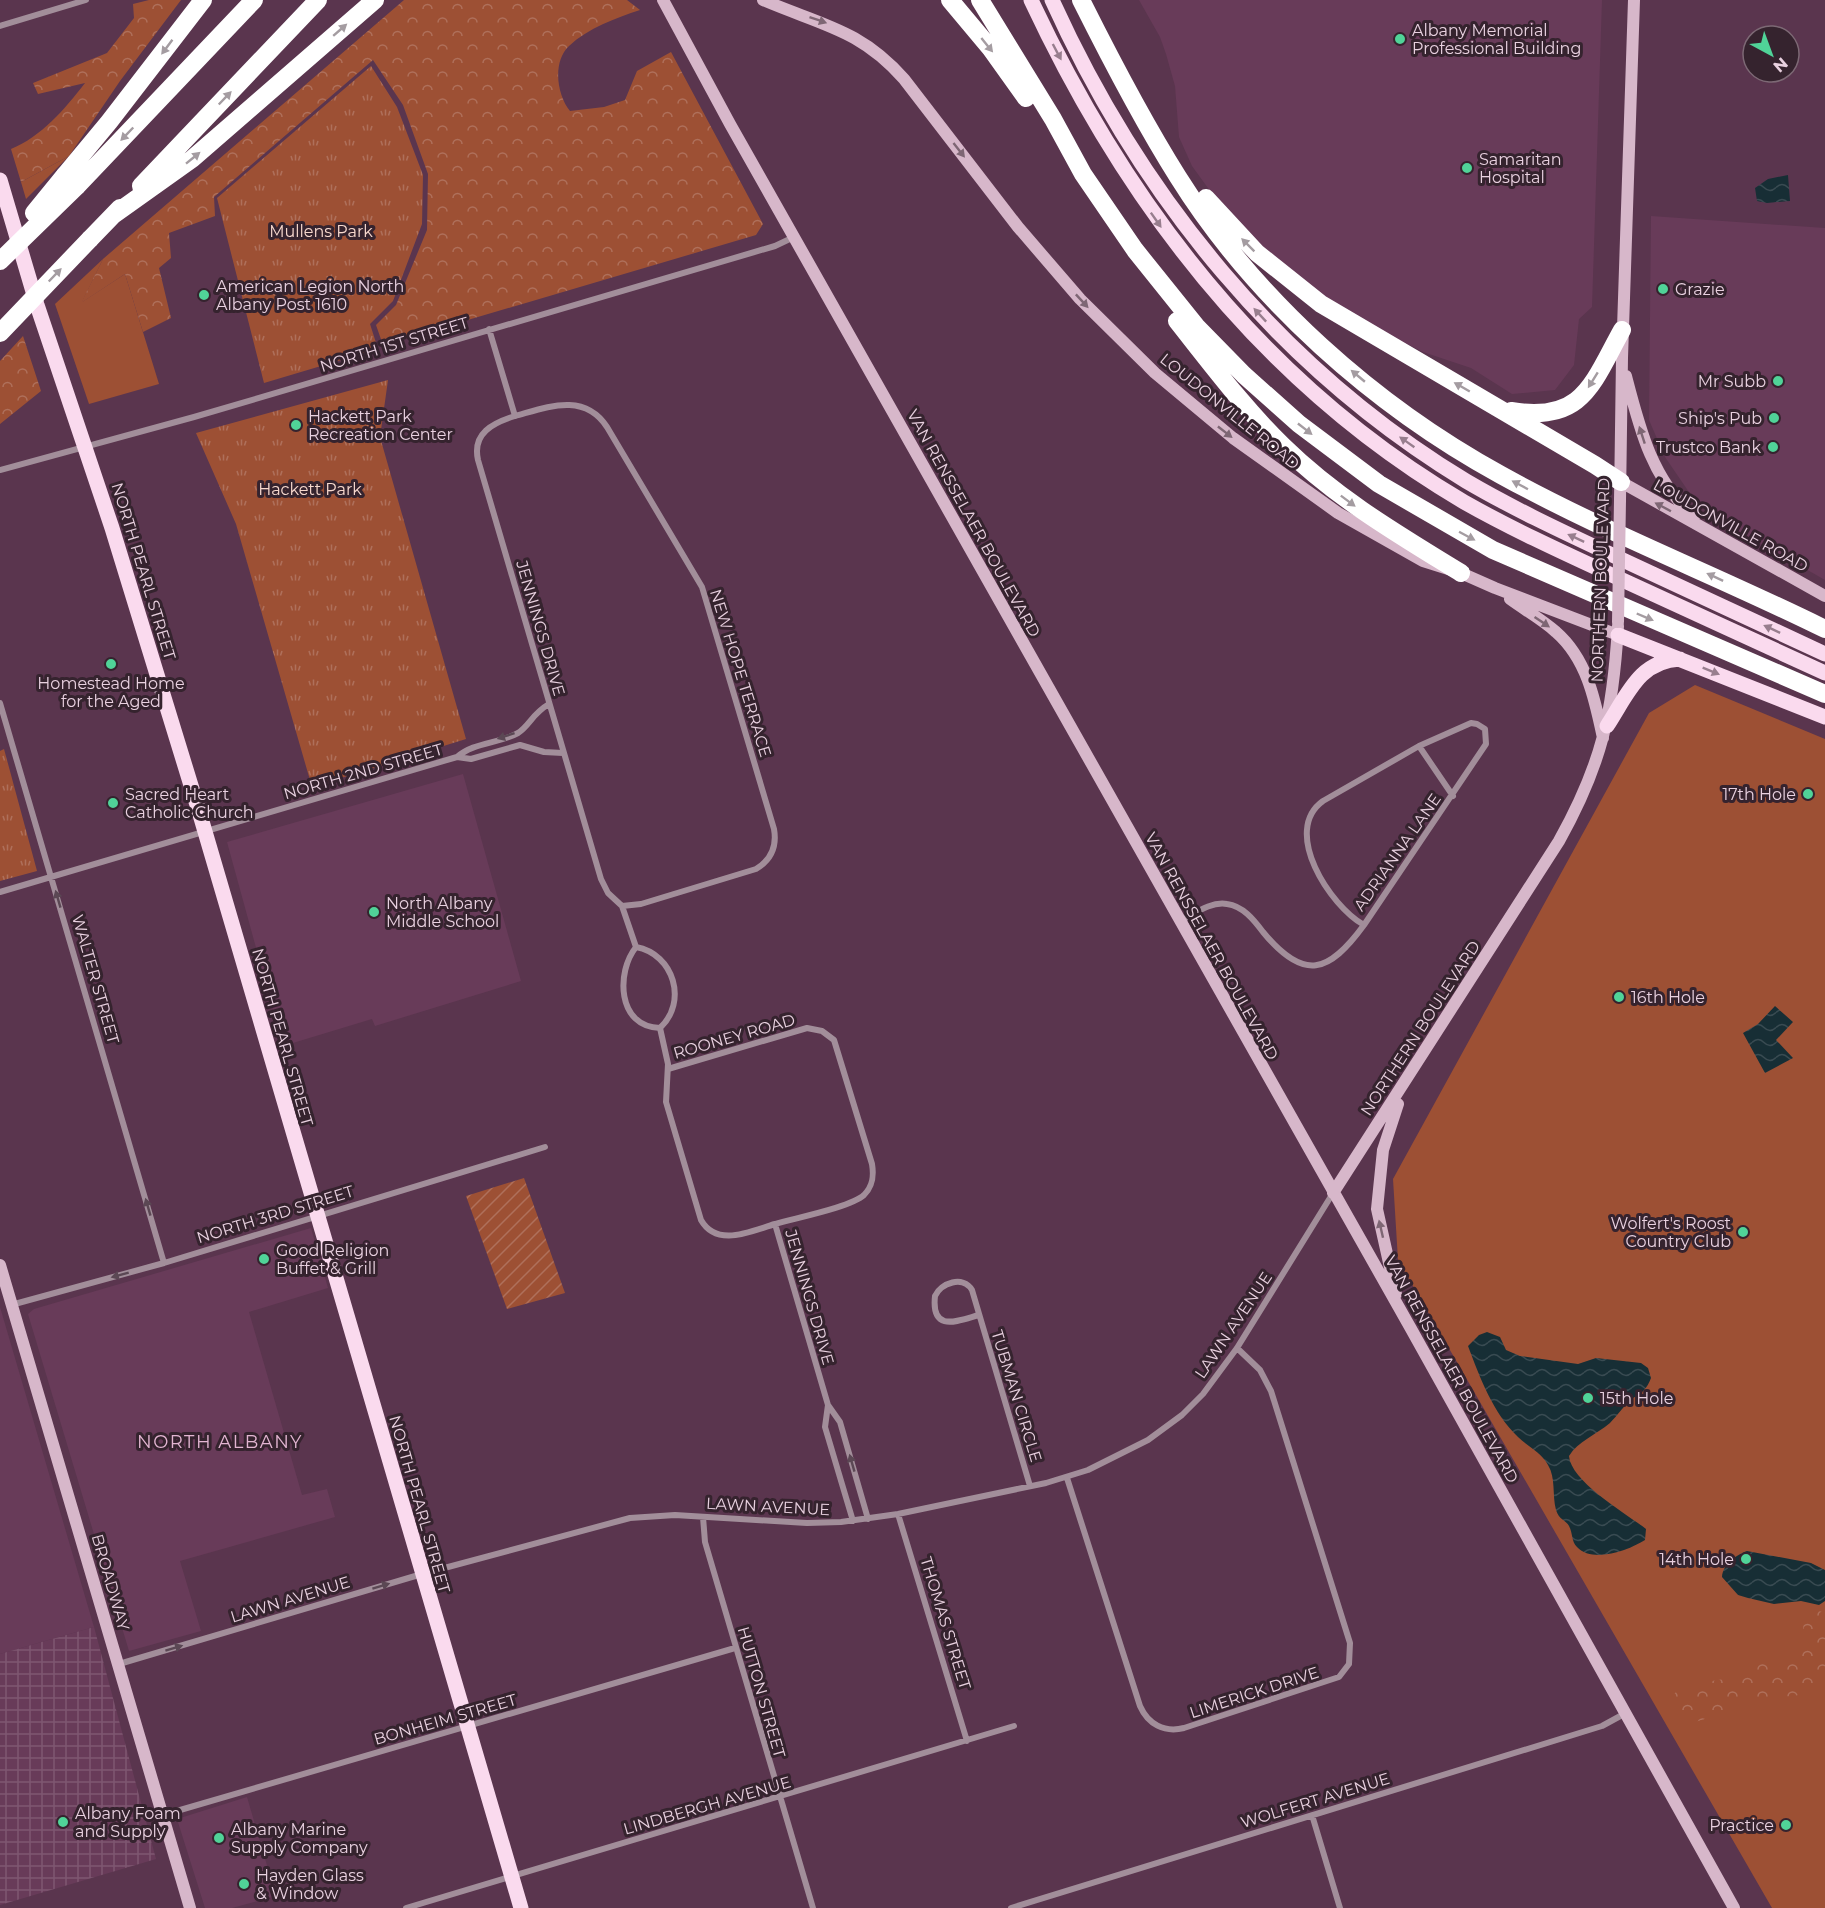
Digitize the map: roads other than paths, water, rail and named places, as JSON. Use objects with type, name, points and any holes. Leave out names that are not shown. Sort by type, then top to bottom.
[{"type":"highway","points":[[0,261],[71,180],[110,123],[202,0]]},
{"type":"highway","points":[[0,256],[71,180],[254,0]]},
{"type":"highway","points":[[0,333],[318,0]]},
{"type":"highway","points":[[112,216],[192,159],[375,0]]},
{"type":"highway","points":[[950,0],[991,49],[1173,300],[1244,375],[1299,424],[1379,484],[1432,517],[1510,558],[1825,694]]},
{"type":"highway","points":[[980,0],[1053,119],[1083,174]]},
{"type":"highway","points":[[1081,0],[1144,117],[1188,192],[1251,272],[1314,337],[1402,411],[1449,444],[1531,491],[1825,629]]},
{"type":"highway","points":[[1144,117],[1218,213],[1280,273],[1346,319],[1500,409],[1620,491]]},
{"type":"highway","points":[[1135,250],[1169,311],[1247,408],[1284,447],[1365,514],[1461,573]]},
{"type":"highway","points":[[1500,409],[1537,415],[1558,412],[1570,406],[1593,382],[1622,330]]},
{"type":"main road","points":[[1031,0],[1098,129],[1163,229],[1231,312],[1321,400],[1424,477],[1496,519],[1825,673]]},
{"type":"main road","points":[[1052,0],[1119,127],[1180,219],[1258,313],[1331,383],[1409,443],[1491,495],[1565,533],[1825,654]]},
{"type":"main road","name":"NORTH PEARL STREET","points":[[0,180],[37,305],[85,446],[205,832],[521,1908]]},
{"type":"main road","points":[[1618,628],[1683,659],[1825,717]]},
{"type":"main road","points":[[1607,726],[1647,668],[1660,662],[1683,659]]},
{"type":"street","points":[[0,26],[87,0]]},
{"type":"street","name":"VAN RENSSELAER BOULEVARD","points":[[663,0],[1734,1908]]},
{"type":"street","name":"LOUDONVILLE ROAD","points":[[763,0],[839,28],[883,58],[909,86],[1060,277],[1129,349],[1205,417],[1260,459],[1362,528],[1423,561],[1461,573],[1495,588],[1618,628]]},
{"type":"street","name":"NORTHERN BOULEVARD","points":[[1333,1193],[1559,841],[1585,792],[1604,741],[1618,628],[1622,330],[1634,0]]},
{"type":"street","name":"NORTH 1ST STREET","points":[[0,470],[194,417],[775,246],[794,237]]},
{"type":"street","points":[[489,329],[515,416]]},
{"type":"street","points":[[1622,358],[1640,429],[1654,467],[1676,500],[1711,532]]},
{"type":"street","name":"NEW HOPE TERRACE","points":[[515,416],[553,405],[574,404],[593,412],[607,427],[702,587],[774,829],[775,841],[772,852],[766,862],[756,869],[641,904],[622,906]]},
{"type":"street","name":"JENNINGS DRIVE","points":[[515,416],[494,423],[485,429],[479,438],[477,455],[601,879],[608,893],[622,906],[636,947]]},
{"type":"street","name":"LOUDONVILLE ROAD","points":[[1620,491],[1711,532],[1825,596]]},
{"type":"street","points":[[1495,588],[1555,631],[1573,650],[1592,692],[1604,741]]},
{"type":"street","name":"WALTER STREET","points":[[0,703],[164,1263]]},
{"type":"street","name":"NORTH 2ND STREET","points":[[0,892],[457,757],[468,748],[516,733],[534,713],[549,704]]},
{"type":"street","name":"ADRIANNA LANE","points":[[1179,922],[1213,905],[1233,905],[1248,915],[1287,956],[1299,962],[1318,965],[1340,955],[1364,925],[1486,744],[1485,729],[1478,724],[1466,724],[1419,746],[1323,801],[1308,817],[1306,839],[1312,860],[1342,906],[1364,925]]},
{"type":"street","name":"NORTH 2ND STREET","points":[[457,757],[471,759],[520,745],[544,752],[563,753]]},
{"type":"street","name":"ADRIANNA LANE","points":[[1419,746],[1453,796]]},
{"type":"street","points":[[636,947],[659,958],[673,979],[675,993],[672,1011],[660,1028],[650,1026],[638,1018],[624,997],[623,974],[636,947]]},
{"type":"street","name":"JENNINGS DRIVE","points":[[660,1028],[668,1069],[666,1102],[704,1224],[716,1234],[726,1236],[775,1224],[828,1405],[840,1422],[868,1519]]},
{"type":"street","name":"ROONEY ROAD","points":[[668,1069],[807,1028],[822,1031],[834,1040],[872,1164],[873,1180],[868,1190],[857,1200],[775,1224]]},
{"type":"street","points":[[1398,1307],[1377,1209],[1377,1194],[1387,1132],[1394,1112],[1426,1051]]},
{"type":"street","name":"NORTH 3RD STREET","points":[[12,1305],[164,1263],[545,1147]]},
{"type":"street","name":"LAWN AVENUE","points":[[118,1664],[422,1574],[630,1518],[675,1515],[807,1523],[853,1521],[898,1514],[1067,1478],[1121,1456],[1162,1431],[1203,1394],[1237,1348],[1333,1193]]},
{"type":"street","name":"BROADWAY","points":[[0,1265],[190,1908]]},
{"type":"street","name":"TUBMAN CIRCLE","points":[[979,1315],[952,1323],[943,1322],[935,1305],[936,1293],[946,1286],[966,1283],[971,1288],[1030,1486]]},
{"type":"street","name":"LIMERICK DRIVE","points":[[1067,1478],[1140,1706],[1155,1725],[1172,1730],[1184,1728],[1339,1677],[1349,1665],[1350,1643],[1271,1391],[1260,1370],[1237,1348]]},
{"type":"street","name":"JENNINGS DRIVE","points":[[828,1405],[825,1427],[853,1521]]},
{"type":"street","name":"THOMAS STREET","points":[[898,1514],[968,1741]]},
{"type":"street","name":"HUTTON STREET","points":[[703,1517],[704,1539],[813,1908]]},
{"type":"street","name":"BONHEIM STREET","points":[[163,1815],[735,1648]]},
{"type":"street","name":"WOLFERT AVENUE","points":[[1011,1908],[1602,1726],[1624,1714]]},
{"type":"street","name":"LINDBERGH AVENUE","points":[[406,1908],[780,1798],[1014,1726]]},
{"type":"street","points":[[1312,1815],[1340,1908]]},
{"type":"water","points":[[1788,175],[1790,201],[1767,203],[1757,201],[1755,188],[1768,179]]},
{"type":"water","points":[[1775,1006],[1793,1022],[1776,1040],[1793,1058],[1765,1073],[1743,1033],[1758,1024]]},
{"type":"water","points":[[1487,1332],[1500,1337],[1506,1350],[1520,1356],[1578,1364],[1596,1358],[1641,1363],[1648,1368],[1651,1378],[1644,1390],[1631,1400],[1610,1423],[1582,1442],[1569,1456],[1572,1466],[1589,1487],[1646,1529],[1645,1540],[1630,1548],[1601,1555],[1584,1552],[1575,1545],[1569,1526],[1556,1510],[1552,1475],[1548,1465],[1538,1453],[1509,1428],[1494,1406],[1477,1370],[1468,1346],[1479,1335]]},
{"type":"water","points":[[1747,1551],[1811,1563],[1825,1570],[1825,1601],[1819,1605],[1801,1601],[1774,1604],[1738,1595],[1722,1577],[1723,1572],[1731,1561]]},
{"type":"place","name":"Albany Memorial Professional Building","points":[[1400,39]]},
{"type":"place","name":"Samaritan Hospital","points":[[1467,168]]},
{"type":"place","name":"Grazie","points":[[1663,289]]},
{"type":"place","name":"American Legion North Albany Post 1610","points":[[204,295]]},
{"type":"place","name":"Mr Subb","points":[[1778,381]]},
{"type":"place","name":"Ship's Pub","points":[[1774,418]]},
{"type":"place","name":"Hackett Park Recreation Center","points":[[296,425]]},
{"type":"place","name":"Trustco Bank","points":[[1773,447]]},
{"type":"place","name":"Homestead Home for the Aged","points":[[111,664]]},
{"type":"place","name":"17th Hole","points":[[1808,794]]},
{"type":"place","name":"Sacred Heart Catholic Church","points":[[113,803]]},
{"type":"place","name":"North Albany Middle School","points":[[374,912]]},
{"type":"place","name":"16th Hole","points":[[1619,997]]},
{"type":"place","name":"Wolfert's Roost Country Club","points":[[1743,1232]]},
{"type":"place","name":"Good Religion Buffet & Grill","points":[[264,1259]]},
{"type":"place","name":"15th Hole","points":[[1588,1398]]},
{"type":"place","name":"14th Hole","points":[[1746,1559]]},
{"type":"place","name":"Albany Foam and Supply","points":[[63,1822]]},
{"type":"place","name":"Practice","points":[[1786,1825]]},
{"type":"place","name":"Albany Marine Supply Company","points":[[219,1838]]},
{"type":"place","name":"Hayden Glass & Window","points":[[244,1884]]},
{"type":"district","name":"NORTH ALBANY","points":[[220,1442]]},
{"type":"park label","name":"Mullens Park","points":[[321,231]]},
{"type":"park label","name":"Hackett Park","points":[[310,489]]}]
